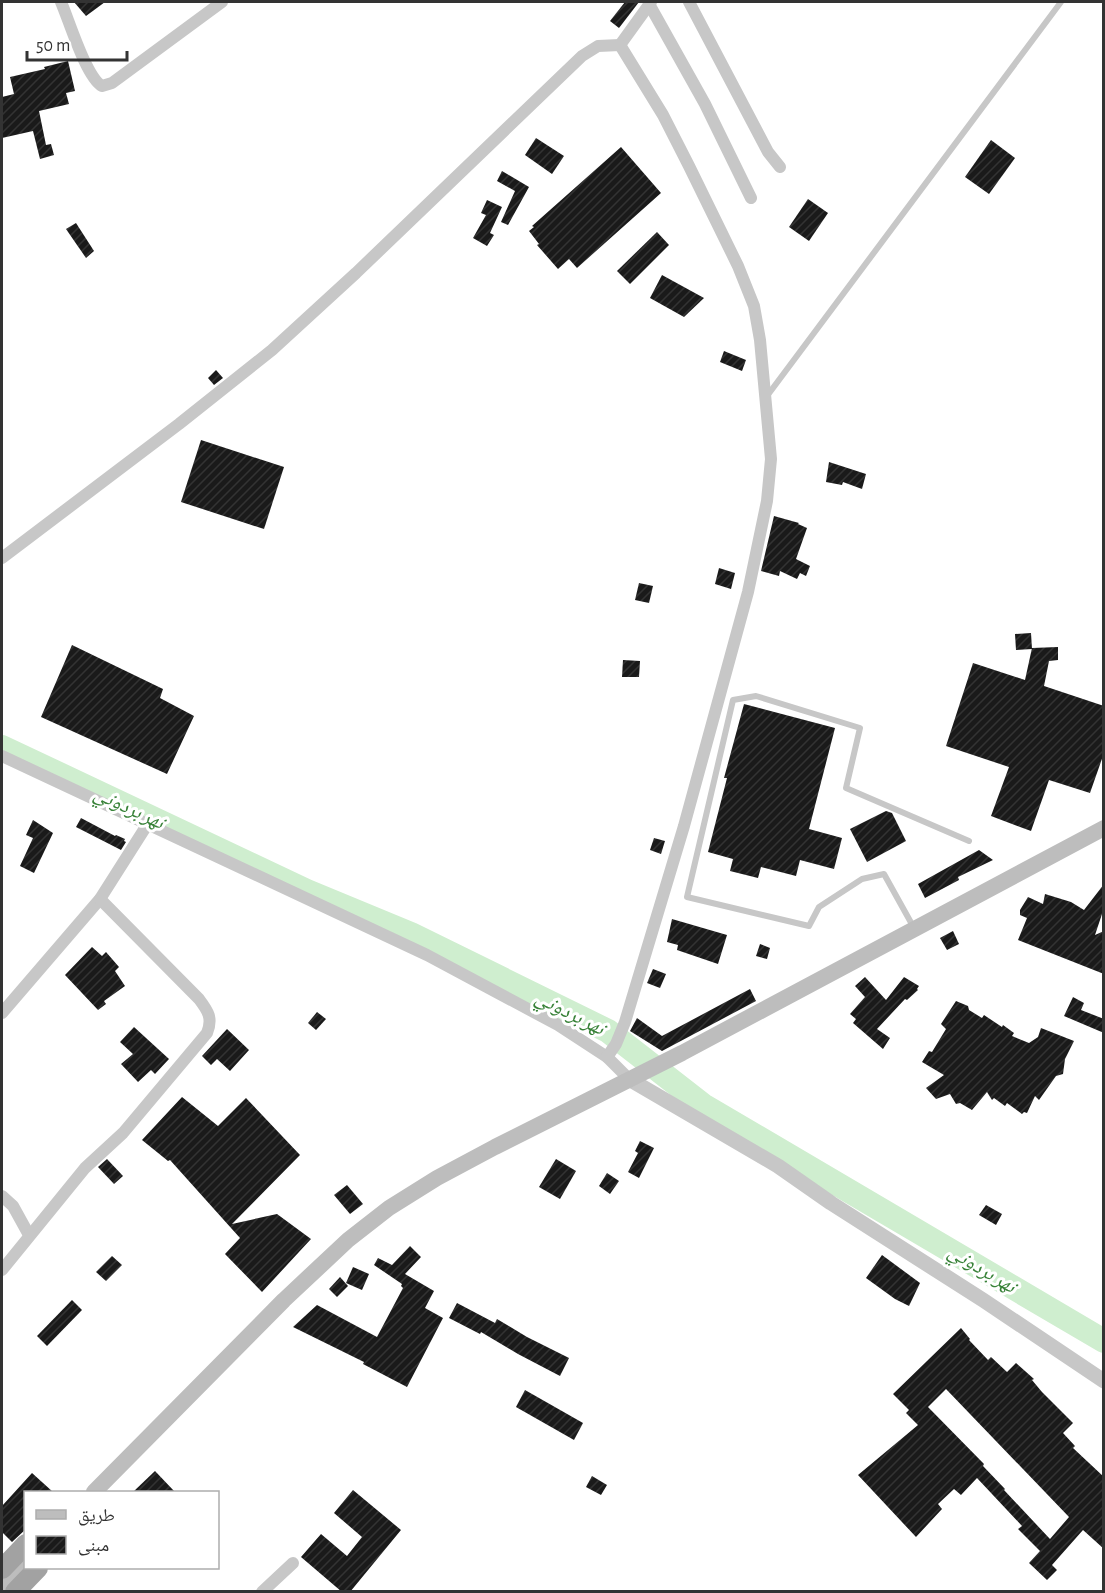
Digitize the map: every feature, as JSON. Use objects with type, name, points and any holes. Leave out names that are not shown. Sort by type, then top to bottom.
[{"type":"highway","points":[[15,1592],[37,1569]]},
{"type":"main road","points":[[95,1491],[284,1300],[348,1240],[389,1208],[437,1178],[495,1147],[682,1053],[1104,828]]},
{"type":"main road","points":[[2,1586],[13,1557]]},
{"type":"street","points":[[61,2],[87,68],[102,86],[112,83],[222,2]]},
{"type":"street","points":[[689,2],[768,152],[780,167]]},
{"type":"street","points":[[620,45],[650,3],[705,104],[751,198]]},
{"type":"street","points":[[607,1057],[616,1044],[625,1022],[684,826],[748,592],[770,482],[771,459],[760,340],[754,306],[738,266],[663,115],[620,45]]},
{"type":"street","points":[[2,558],[179,424],[272,350],[356,273],[576,61],[598,46],[620,45]]},
{"type":"street","points":[[2,756],[427,955],[558,1025],[778,1166],[1104,1381]]},
{"type":"street","points":[[2,1013],[100,899],[147,825]]},
{"type":"street","points":[[2,1270],[85,1168],[123,1133],[164,1086],[207,1033],[210,1026],[210,1014],[200,999],[100,899]]},
{"type":"street","points":[[2,1196],[14,1206],[29,1235]]},
{"type":"street","points":[[262,1592],[293,1563]]},
{"type":"lane","points":[[766,397],[1061,2]]},
{"type":"lane","points":[[914,928],[884,874],[862,879],[819,907],[809,926],[687,897],[734,700],[756,696],[860,728],[846,788],[969,841]]},
{"type":"building","points":[[74,2],[105,2],[86,16]]},
{"type":"building","points":[[625,2],[639,2],[619,28],[610,21]]},
{"type":"building","points":[[68,61],[75,91],[66,93],[69,104],[39,111],[46,145],[51,144],[54,155],[40,159],[33,131],[2,138],[2,97],[14,94],[10,77]]},
{"type":"building","points":[[536,138],[564,156],[552,174],[525,155]]},
{"type":"building","points":[[991,140],[1015,158],[989,194],[965,177]]},
{"type":"building","points":[[621,147],[661,193],[577,268],[569,259],[558,269],[537,245],[539,244],[529,231]]},
{"type":"building","points":[[502,171],[529,187],[508,225],[501,222],[515,191],[497,181]]},
{"type":"building","points":[[808,199],[828,213],[809,241],[789,227]]},
{"type":"building","points":[[487,200],[502,207],[490,233],[494,235],[487,246],[473,238],[486,215],[481,213]]},
{"type":"building","points":[[76,223],[94,251],[86,258],[66,229]]},
{"type":"building","points":[[657,232],[669,245],[630,284],[617,271]]},
{"type":"building","points":[[662,275],[704,298],[684,317],[650,298]]},
{"type":"building","points":[[724,351],[746,360],[742,371],[720,362]]},
{"type":"building","points":[[216,370],[223,378],[214,385],[208,378]]},
{"type":"building","points":[[201,440],[284,467],[264,529],[181,502]]},
{"type":"building","points":[[829,462],[866,474],[862,489],[843,482],[842,485],[826,482]]},
{"type":"building","points":[[774,516],[799,523],[807,528],[796,559],[810,566],[806,576],[800,573],[797,579],[780,571],[779,576],[761,571]]},
{"type":"building","points":[[719,568],[735,573],[731,589],[715,584]]},
{"type":"building","points":[[639,583],[653,586],[649,603],[635,600]]},
{"type":"building","points":[[1031,633],[1032,649],[1016,650],[1015,634]]},
{"type":"building","points":[[72,645],[163,689],[160,698],[194,716],[167,774],[41,717]]},
{"type":"building","points":[[1058,647],[1058,660],[1049,661],[1044,686],[1104,706],[1104,753],[1090,793],[1049,780],[1031,831],[991,816],[1009,767],[946,746],[973,663],[1025,680],[1032,648]]},
{"type":"building","points":[[623,660],[640,661],[639,677],[622,677]]},
{"type":"building","points":[[744,704],[835,728],[809,829],[842,838],[834,869],[800,860],[796,876],[761,867],[758,878],[730,871],[733,859],[708,852],[727,778],[724,778]]},
{"type":"building","points":[[886,811],[892,813],[906,841],[867,862],[850,829]]},
{"type":"building","points":[[81,818],[125,839],[126,842],[121,850],[76,827]]},
{"type":"building","points":[[33,820],[53,833],[34,873],[20,866],[33,838],[26,835]]},
{"type":"building","points":[[654,838],[665,841],[661,854],[650,850]]},
{"type":"building","points":[[979,850],[993,860],[958,877],[959,880],[925,898],[918,884]]},
{"type":"building","points":[[1104,884],[1104,908],[1095,935],[1104,931],[1104,974],[1018,940],[1027,918],[1020,915],[1020,910],[1028,897],[1043,904],[1045,894],[1071,902],[1084,910]]},
{"type":"building","points":[[672,919],[727,935],[718,964],[677,950],[678,945],[667,942]]},
{"type":"building","points":[[953,931],[959,944],[947,950],[940,938]]},
{"type":"building","points":[[760,944],[770,948],[767,959],[756,956]]},
{"type":"building","points":[[92,947],[102,956],[106,952],[119,967],[115,971],[125,986],[104,1001],[106,1004],[98,1010],[65,975]]},
{"type":"building","points":[[653,969],[666,974],[660,988],[647,983]]},
{"type":"building","points":[[865,977],[886,1000],[904,977],[919,986],[918,990],[907,1000],[905,999],[877,1029],[890,1038],[883,1049],[853,1023],[856,1019],[850,1014],[865,997],[855,986]]},
{"type":"building","points":[[750,989],[756,1001],[662,1051],[630,1031],[637,1018],[662,1036]]},
{"type":"building","points":[[1073,997],[1084,1003],[1081,1010],[1104,1019],[1104,1033],[1064,1016]]},
{"type":"building","points":[[956,1001],[968,1006],[969,1010],[982,1018],[984,1015],[1002,1027],[1003,1025],[1014,1033],[1012,1036],[1029,1043],[1038,1037],[1041,1028],[1074,1041],[1065,1059],[1063,1074],[1056,1076],[1039,1100],[1035,1096],[1027,1113],[1022,1114],[1007,1103],[1005,1106],[994,1098],[992,1100],[987,1092],[972,1110],[960,1103],[956,1104],[950,1094],[936,1099],[926,1088],[944,1075],[922,1062],[929,1051],[932,1052],[946,1029],[941,1024]]},
{"type":"building","points":[[317,1012],[326,1019],[316,1030],[308,1023]]},
{"type":"building","points":[[134,1027],[169,1059],[155,1074],[151,1070],[138,1082],[121,1064],[133,1054],[120,1042]]},
{"type":"building","points":[[227,1029],[249,1050],[230,1071],[217,1059],[211,1065],[202,1056]]},
{"type":"building","points":[[182,1097],[218,1126],[246,1098],[300,1155],[232,1224],[277,1214],[311,1239],[262,1292],[225,1254],[240,1238],[170,1160],[168,1161],[142,1140]]},
{"type":"building","points":[[640,1141],[654,1148],[639,1178],[628,1172],[638,1153],[635,1151]]},
{"type":"building","points":[[107,1159],[123,1176],[114,1184],[98,1167]]},
{"type":"building","points":[[556,1159],[576,1171],[560,1199],[539,1187]]},
{"type":"building","points":[[607,1173],[619,1181],[610,1194],[599,1186]]},
{"type":"building","points":[[347,1185],[363,1204],[350,1214],[334,1195]]},
{"type":"building","points":[[986,1205],[1002,1214],[996,1225],[979,1215]]},
{"type":"building","points":[[410,1246],[421,1257],[405,1274],[434,1291],[425,1308],[443,1318],[407,1387],[363,1364],[364,1362],[293,1327],[317,1305],[377,1337],[403,1288],[402,1284],[374,1265],[378,1258],[392,1265]]},
{"type":"building","points":[[882,1255],[920,1283],[909,1306],[866,1278]]},
{"type":"building","points":[[112,1256],[122,1265],[106,1281],[96,1272]]},
{"type":"building","points":[[353,1267],[369,1274],[362,1290],[346,1283]]},
{"type":"building","points":[[340,1277],[348,1286],[337,1297],[329,1289]]},
{"type":"building","points":[[72,1300],[82,1310],[47,1346],[37,1336]]},
{"type":"building","points":[[457,1303],[495,1323],[497,1319],[569,1358],[560,1376],[481,1332],[480,1334],[449,1318]]},
{"type":"building","points":[[961,1328],[988,1360],[991,1357],[1007,1372],[1016,1363],[1034,1379],[1032,1380],[1042,1392],[1073,1423],[1063,1433],[1075,1446],[1073,1448],[1104,1477],[1104,1549],[1083,1530],[1052,1565],[1057,1570],[1047,1580],[1029,1563],[1040,1551],[1018,1529],[1022,1526],[977,1478],[961,1495],[954,1489],[938,1504],[942,1509],[916,1537],[858,1475],[918,1425],[906,1413],[909,1410],[893,1394]],"holes":[[[946,1389],[1069,1517],[1050,1539],[1004,1490],[983,1466],[984,1464],[928,1407]]]},
{"type":"building","points":[[525,1390],[583,1423],[574,1440],[516,1407]]},
{"type":"building","points":[[155,1471],[174,1491],[134,1491]]},
{"type":"building","points":[[32,1473],[52,1491],[24,1491],[24,1531],[12,1542],[2,1532],[2,1506]]},
{"type":"building","points":[[592,1476],[607,1485],[601,1495],[586,1487]]},
{"type":"building","points":[[353,1490],[401,1530],[350,1592],[342,1592],[301,1557],[321,1534],[347,1556],[362,1537],[334,1513]]},
{"type":"waterway","name":"نهر بردوني","points":[[2,747],[307,891],[411,934],[608,1031],[703,1105],[1104,1341]]}]
